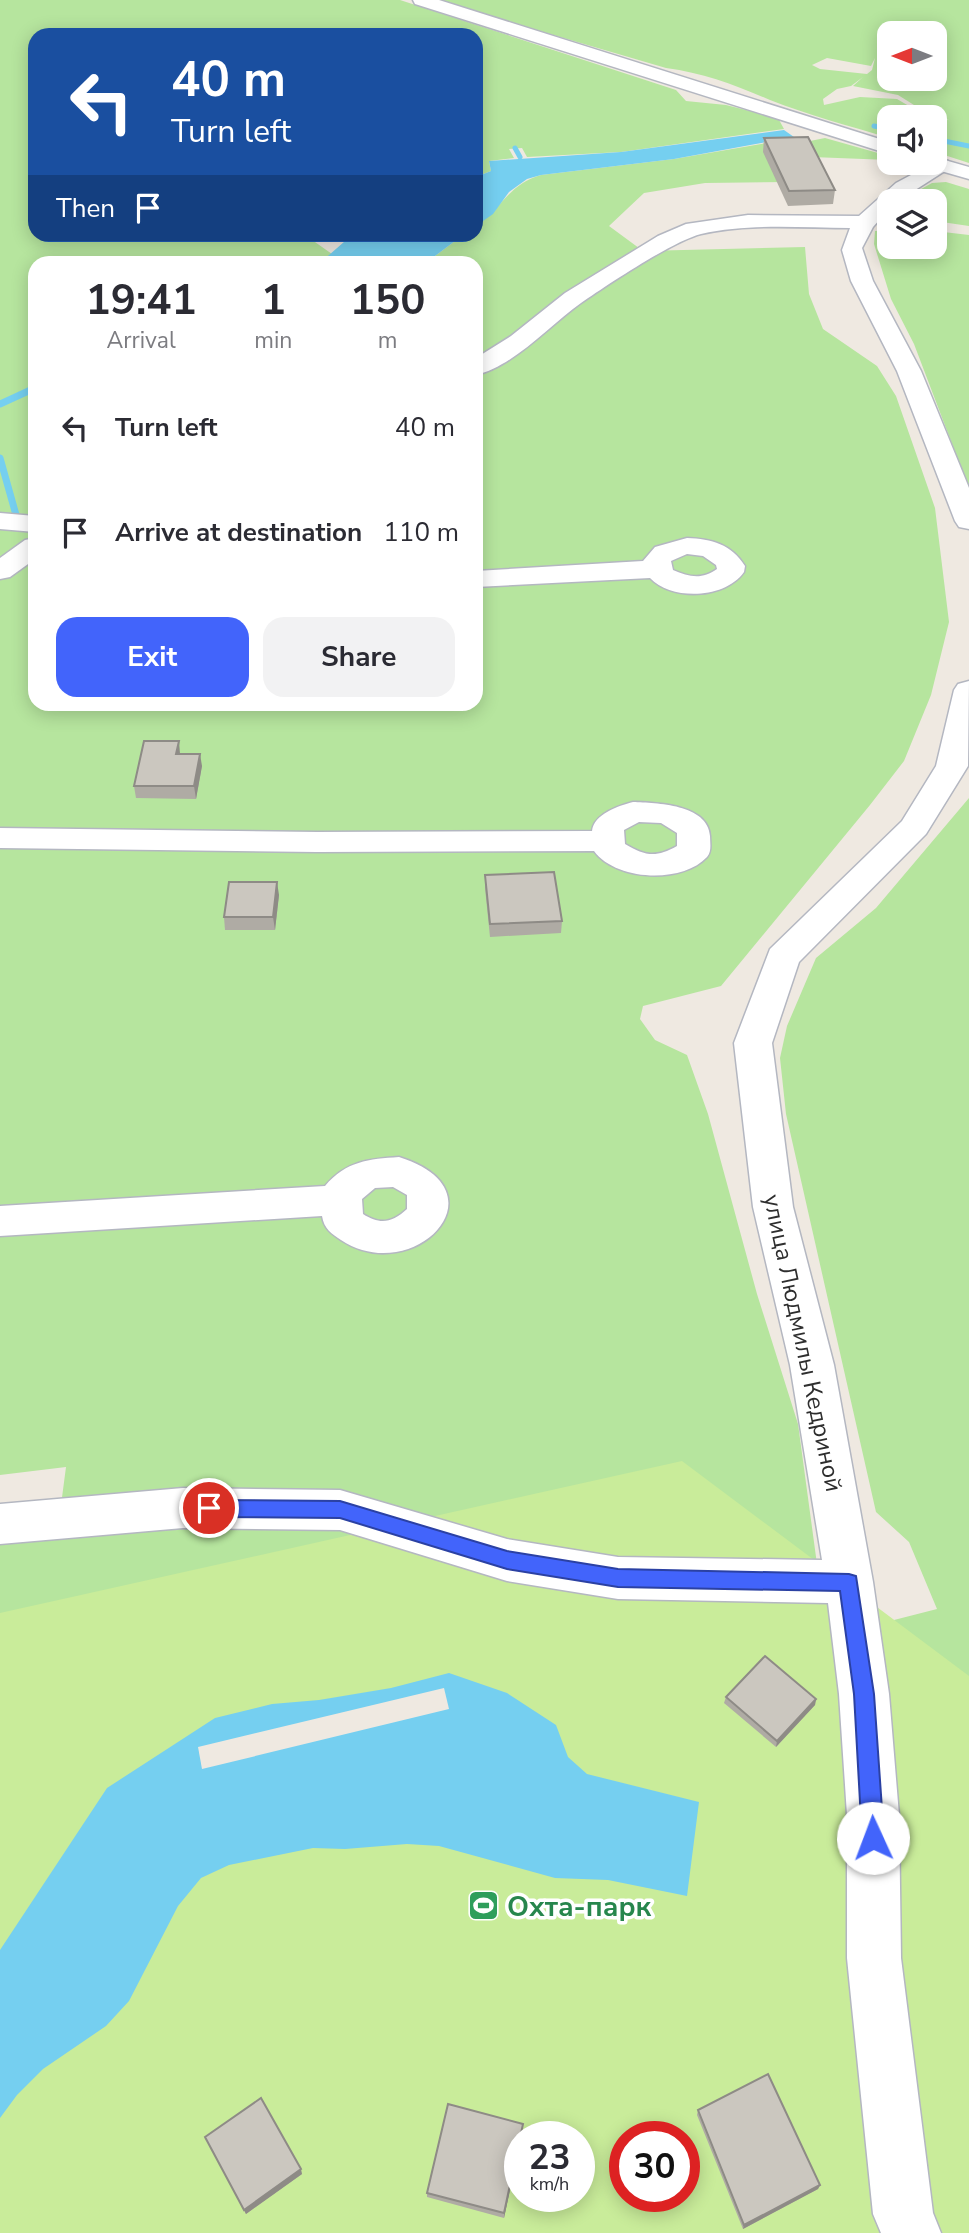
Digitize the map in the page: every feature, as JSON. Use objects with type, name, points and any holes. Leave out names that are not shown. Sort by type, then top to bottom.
[{"type":"street","points":[[421,0],[599,54],[877,144]]},
{"type":"street","points":[[947,167],[969,173]]},
{"type":"street","points":[[843,294],[842,277],[856,235],[866,222],[922,175]]},
{"type":"street","points":[[483,364],[519,341],[573,298],[666,241],[694,229],[748,221],[866,222]]},
{"type":"street","points":[[853,250],[862,281],[909,371],[969,521]]},
{"type":"street","points":[[860,327],[871,341],[909,371]]},
{"type":"street","points":[[0,521],[28,523]]},
{"type":"street","points":[[483,579],[657,569]]},
{"type":"street","name":"улица Людмилы Кедриной","points":[[911,2233],[903,2214],[874,1958],[873,1815],[864,1694],[849,1583],[812,1365],[773,1207],[753,1043],[783,957],[914,827],[952,766],[969,690]]},
{"type":"street","points":[[0,838],[317,842],[608,841]]},
{"type":"street","points":[[0,1220],[342,1200]]},
{"type":"street","points":[[0,1524],[183,1508],[340,1510],[507,1560],[618,1578],[849,1583]]},
{"type":"green space","points":[[0,0],[400,0],[676,90],[686,101],[726,105],[778,118],[784,129],[621,152],[527,157],[522,148],[509,149],[514,158],[489,161],[491,171],[483,174],[483,28],[28,28],[28,242],[315,242],[332,254],[28,256],[28,711],[483,711],[483,256],[435,256],[454,242],[483,242],[483,221],[513,190],[541,175],[674,159],[772,142],[800,143],[825,138],[877,153],[877,160],[812,157],[790,182],[705,183],[644,193],[609,226],[643,251],[805,247],[809,294],[823,329],[877,366],[896,396],[935,508],[949,622],[931,695],[904,761],[721,986],[643,1006],[640,1019],[655,1040],[687,1055],[708,1114],[757,1294],[798,1424],[832,1675],[0,1720],[0,1524],[61,1505],[66,1467],[0,1475]]},
{"type":"green space","points":[[434,0],[969,0],[969,163],[947,156],[947,105],[914,105],[898,95],[878,91],[947,91],[947,21],[877,21],[877,91],[853,86],[863,77],[851,86],[837,89],[823,99],[824,105],[860,97],[897,99],[907,105],[877,105],[877,134],[799,111],[719,80],[666,68]],"holes":[[[827,58],[871,66],[875,58],[872,70],[867,74],[820,69],[812,65]]]},
{"type":"green space","points":[[946,182],[969,189],[969,226],[947,223],[947,189],[921,189],[932,183]]},
{"type":"green space","points":[[877,231],[877,254],[874,244]]},
{"type":"green space","points":[[947,232],[969,235],[969,497],[957,457],[914,344],[891,299],[879,259],[947,259]]},
{"type":"green space","points":[[969,798],[969,1845],[894,1620],[937,1609],[909,1542],[876,1512],[786,1114],[780,1058],[787,1026],[816,958],[876,908]]},
{"type":"green space","name":"Охта-парк","points":[[682,1461],[969,1676],[969,2233],[0,2233],[0,1613]]},
{"type":"water","points":[[784,130],[794,137],[674,159],[541,175],[527,179],[509,192],[493,214],[483,221],[483,174],[491,171],[489,161],[621,152]]},
{"type":"water","points":[[344,242],[454,242],[435,256],[328,256]]},
{"type":"water","points":[[449,1673],[507,1693],[556,1725],[568,1757],[587,1774],[699,1802],[687,1896],[608,1880],[555,1878],[439,1846],[407,1844],[345,1849],[313,1848],[229,1865],[201,1878],[178,1906],[129,2001],[106,2026],[43,2069],[17,2095],[0,2118],[0,1950],[107,1788],[215,1718],[272,1704],[319,1700],[391,1688]]},
{"type":"pier","points":[[444,1688],[449,1709],[202,1769],[198,1747]]},
{"type":"building","points":[[808,137],[835,190],[789,191],[764,138]]},
{"type":"building","points":[[144,741],[179,741],[176,754],[200,754],[194,786],[134,786]]},
{"type":"building","points":[[554,872],[562,921],[490,924],[485,875]]},
{"type":"building","points":[[229,882],[277,882],[273,917],[224,917]]},
{"type":"building","points":[[765,1656],[816,1699],[777,1741],[726,1697]]},
{"type":"building","points":[[768,2074],[820,2185],[744,2225],[698,2110]]},
{"type":"building","points":[[261,2098],[301,2169],[244,2210],[205,2137]]},
{"type":"building","points":[[448,2104],[512,2121],[504,2121],[504,2213],[427,2193]]},
{"type":"waterway","points":[[947,142],[969,146]]},
{"type":"waterway","points":[[515,148],[520,157]]},
{"type":"waterway","points":[[0,404],[28,391]]},
{"type":"waterway","points":[[0,458],[18,522]]},
{"type":"place","name":"Охта-парк","points":[[484,1906]]},
{"type":"route","points":[[209,1508],[340,1510],[507,1560],[618,1578],[849,1583],[864,1694],[873,1838]]}]
